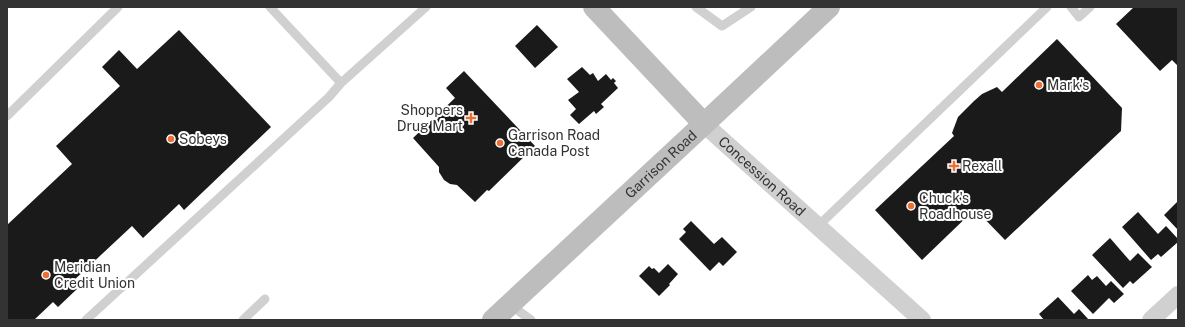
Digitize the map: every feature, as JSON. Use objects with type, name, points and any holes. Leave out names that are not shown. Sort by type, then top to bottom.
[{"type":"main road","name":"Concession Road","points":[[594,7],[704,124]]},
{"type":"main road","name":"Garrison Road","points":[[492,320],[829,7]]},
{"type":"street","name":"Concession Road","points":[[704,124],[922,320]]},
{"type":"street","points":[[1151,320],[1178,295]]},
{"type":"lane","points":[[7,116],[118,7]]},
{"type":"lane","points":[[270,7],[341,83]]},
{"type":"lane","points":[[86,320],[329,97],[341,83],[426,7]]},
{"type":"lane","points":[[696,7],[722,26],[751,7]]},
{"type":"lane","points":[[818,226],[1047,7]]},
{"type":"lane","points":[[1071,7],[1079,17],[1090,7]]},
{"type":"lane","points":[[243,320],[265,299]]},
{"type":"lane","points":[[509,304],[531,320]]},
{"type":"building","points":[[1134,7],[1178,7],[1178,66],[1172,60],[1160,71],[1116,24]]},
{"type":"building","points":[[537,25],[558,47],[535,68],[515,46]]},
{"type":"building","points":[[179,30],[271,127],[184,210],[179,204],[143,238],[132,226],[71,283],[77,289],[58,307],[53,302],[34,320],[7,320],[7,225],[72,164],[56,146],[120,86],[102,67],[119,50],[137,69]]},
{"type":"building","points":[[1057,39],[1122,108],[1121,131],[1005,240],[975,209],[922,260],[875,210],[954,136],[952,133],[958,117],[974,101],[982,94],[997,87],[1002,92]]},
{"type":"building","points":[[582,67],[590,75],[593,73],[598,81],[606,74],[611,80],[613,78],[616,81],[614,83],[618,88],[601,104],[604,107],[596,114],[594,111],[579,124],[570,115],[576,109],[568,100],[579,92],[567,79]]},
{"type":"building","name":"Shoppers Drug Mart","points":[[464,71],[535,146],[489,191],[487,190],[475,202],[457,185],[450,184],[444,180],[439,172],[439,167],[413,138],[455,98],[446,88]]},
{"type":"building","points":[[1178,201],[1178,230],[1164,215]]},
{"type":"building","points":[[1138,212],[1158,234],[1166,226],[1178,239],[1178,242],[1161,257],[1158,254],[1151,260],[1122,227]]},
{"type":"building","points":[[691,221],[714,244],[722,237],[737,252],[723,266],[719,262],[710,271],[679,239],[686,232],[683,229]]},
{"type":"building","points":[[1110,238],[1130,261],[1138,253],[1152,267],[1133,284],[1130,281],[1123,288],[1092,255]]},
{"type":"building","points":[[668,264],[678,274],[659,296],[639,276],[649,266],[652,269],[654,268],[659,273]]},
{"type":"building","points":[[1088,275],[1092,280],[1097,276],[1106,286],[1111,281],[1124,294],[1114,303],[1109,298],[1093,314],[1071,291]]},
{"type":"building","points":[[1058,297],[1074,314],[1079,309],[1089,320],[1044,320],[1039,314]]},
{"type":"place","name":"Mark's","points":[[1039,85]]},
{"type":"place","name":"Shoppers Drug Mart","points":[[471,118]]},
{"type":"place","name":"Sobeys","points":[[171,139]]},
{"type":"place","name":"Garrison Road Canada Post","points":[[500,143]]},
{"type":"place","name":"Rexall","points":[[954,166]]},
{"type":"place","name":"Chuck's Roadhouse","points":[[911,206]]},
{"type":"place","name":"Meridian Credit Union","points":[[46,275]]}]
